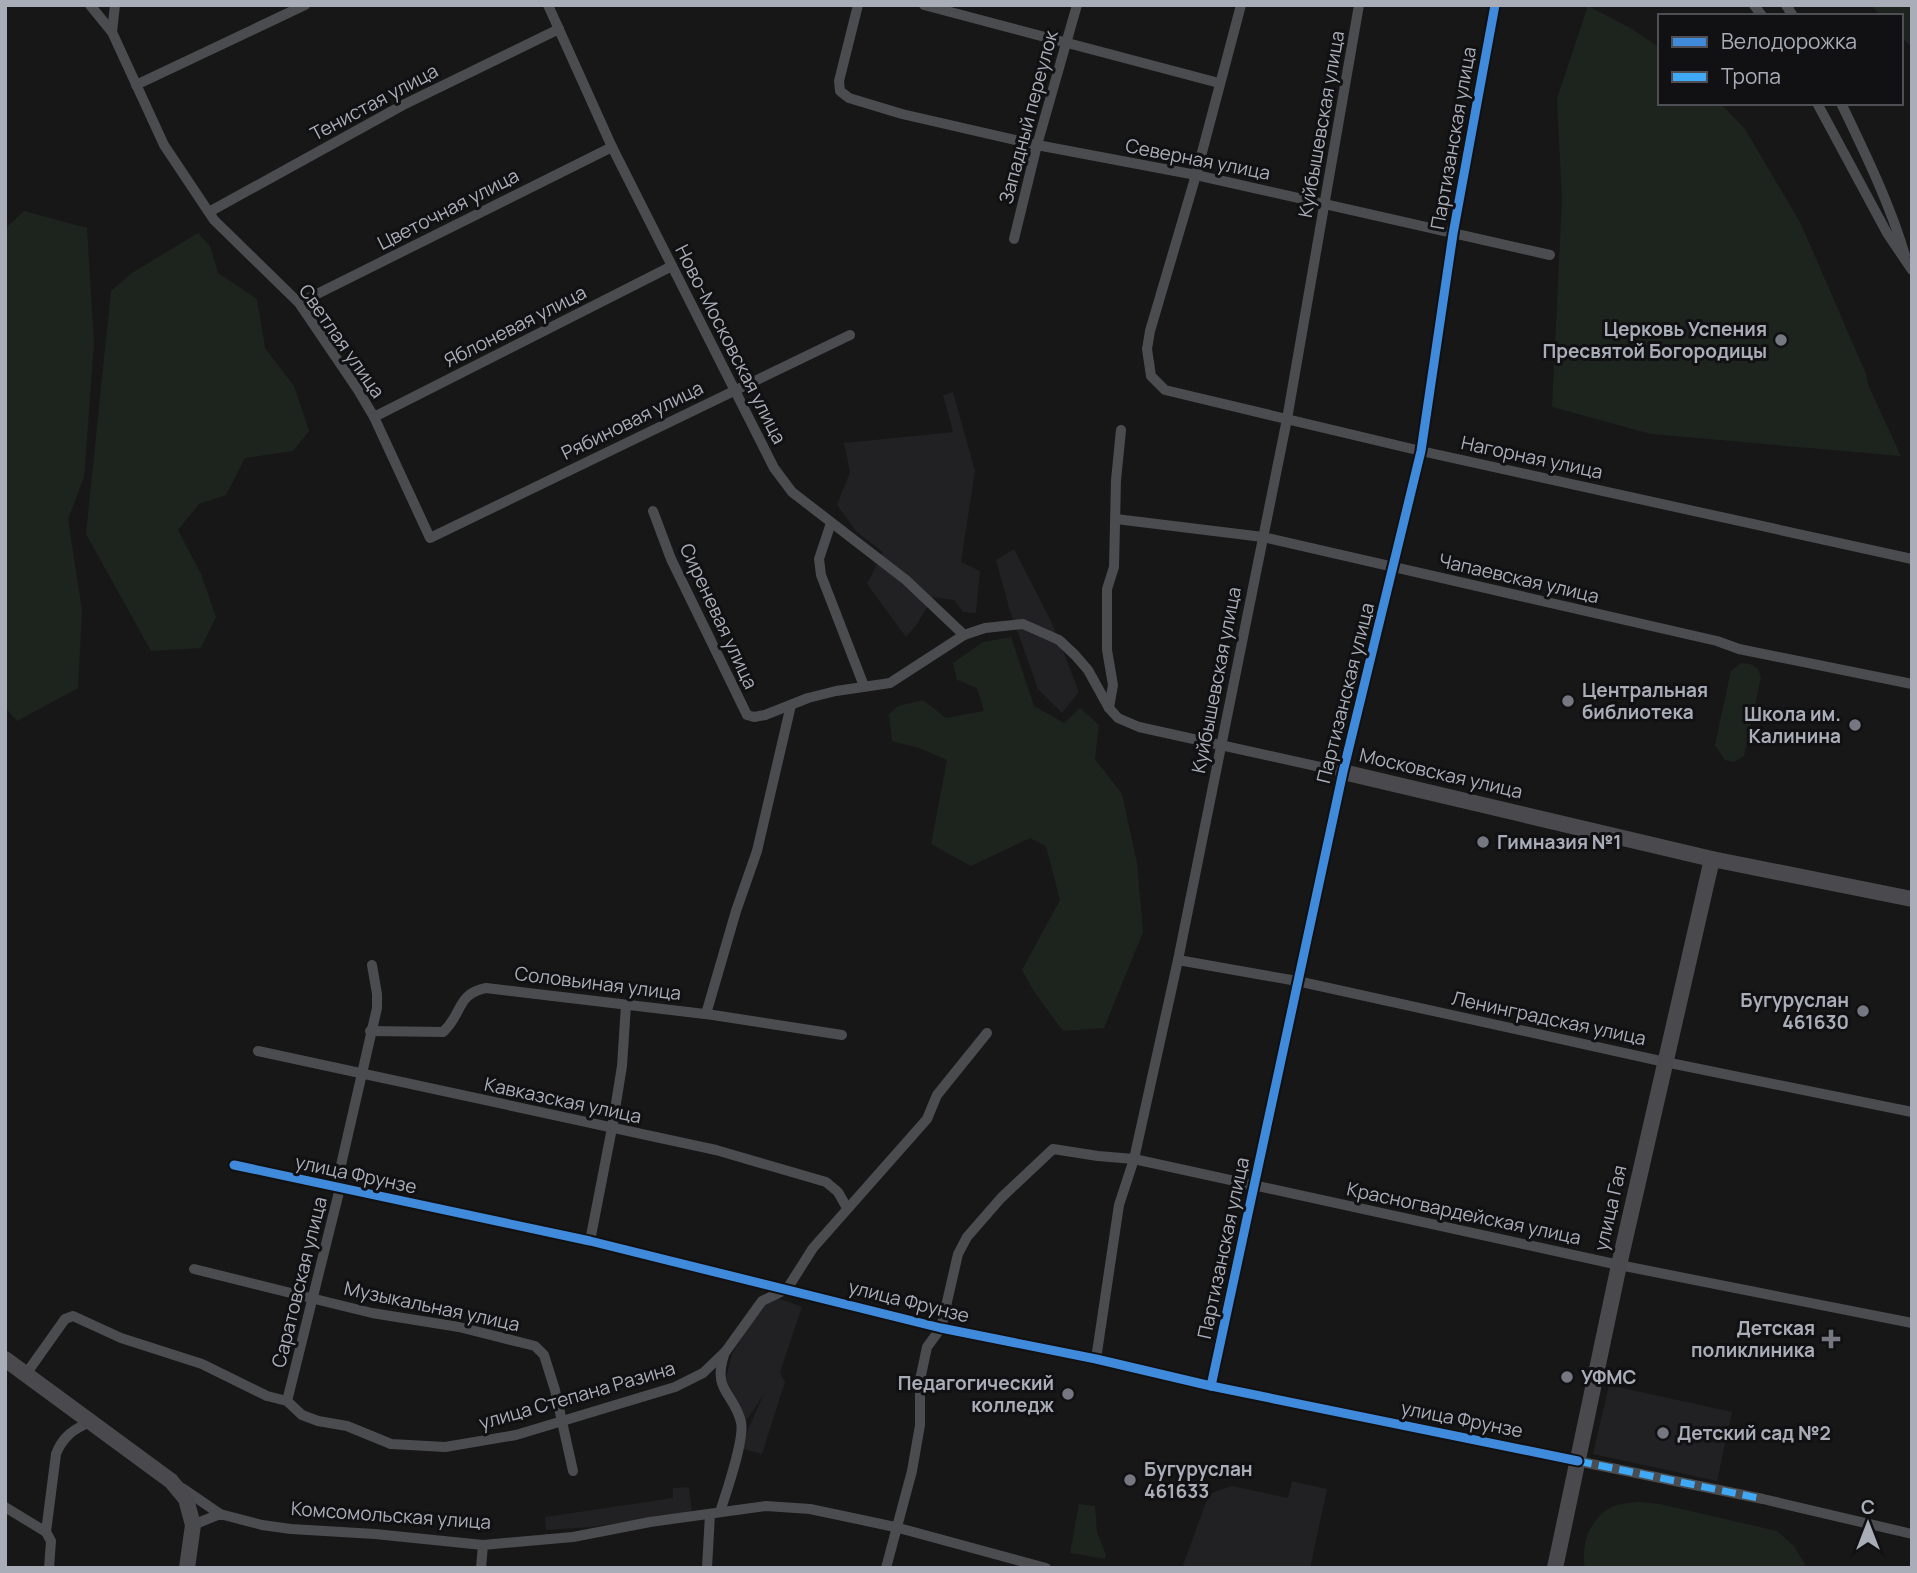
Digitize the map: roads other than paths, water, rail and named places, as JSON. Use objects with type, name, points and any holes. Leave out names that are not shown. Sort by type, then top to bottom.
[{"type":"street","name":"Светлая улица","points":[[90,5],[112,32],[164,145],[214,220],[299,303],[374,417],[430,538]]},
{"type":"street","points":[[112,32],[115,5]]},
{"type":"street","points":[[136,85],[305,5]]},
{"type":"street","name":"Ново-Московская улица","points":[[548,5],[612,147],[774,468],[792,492],[897,573],[964,635]]},
{"type":"street","name":"Северная улица","points":[[858,5],[839,81],[841,91],[849,98],[902,114],[1037,145],[1196,175],[1550,255]]},
{"type":"street","points":[[924,5],[1219,83]]},
{"type":"street","name":"Западный переулок","points":[[1014,239],[1037,145],[1077,5]]},
{"type":"street","points":[[1196,175],[1241,5]]},
{"type":"street","name":"Куйбышевская улица","points":[[1096,1360],[1119,1205],[1133,1158],[1178,960],[1287,419],[1359,5]]},
{"type":"street","name":"Партизанская улица","points":[[1211,1386],[1343,772],[1421,451],[1453,234],[1495,5]]},
{"type":"street","name":"Тенистая улица","points":[[209,212],[403,105],[559,29]]},
{"type":"street","points":[[1818,105],[1887,233],[1910,267]]},
{"type":"street","points":[[1842,105],[1896,223],[1910,267]]},
{"type":"street","name":"Цветочная улица","points":[[299,303],[612,147]]},
{"type":"street","name":"Нагорная улица","points":[[1196,175],[1147,349],[1151,376],[1165,390],[1421,451],[1912,559]]},
{"type":"street","name":"Яблоневая улица","points":[[374,417],[672,266]]},
{"type":"street","name":"Рябиновая улица","points":[[430,538],[850,335]]},
{"type":"street","points":[[1109,708],[1113,685],[1107,650],[1106,601],[1114,567],[1116,480],[1121,430]]},
{"type":"street","name":"Сиреневая улица","points":[[653,511],[671,559],[747,715],[754,717],[836,691],[890,684]]},
{"type":"street","name":"Чапаевская улица","points":[[1116,519],[1263,537],[1717,641],[1739,649],[1912,684]]},
{"type":"street","points":[[831,523],[819,559],[821,575],[864,686]]},
{"type":"street","name":"Московская улица","points":[[890,684],[964,635],[985,628],[1023,624],[1059,640],[1088,670],[1109,708],[1118,718],[1139,727],[1222,743],[1712,859],[1912,899]]},
{"type":"street","points":[[706,1014],[736,911],[757,851],[791,705]]},
{"type":"street","name":"улица Гая","points":[[1555,1568],[1619,1265],[1712,859]]},
{"type":"street","name":"Ленинградская улица","points":[[1178,960],[1297,981],[1665,1062],[1912,1112]]},
{"type":"street","name":"Саратовская улица","points":[[287,1401],[340,1188],[338,1178],[377,1008],[372,965]]},
{"type":"street","name":"Соловьиная улица","points":[[370,1031],[443,1032],[452,1022],[463,999],[472,991],[486,988],[706,1014],[842,1035]]},
{"type":"street","points":[[590,1241],[622,1066],[626,1005]]},
{"type":"street","name":"улица Степана Разина","points":[[26,1374],[65,1320],[73,1316],[121,1339],[202,1364],[267,1396],[287,1401],[302,1415],[347,1426],[391,1444],[412,1447],[470,1444],[516,1434],[675,1387],[697,1376],[726,1351],[762,1301],[788,1289],[813,1248],[926,1119],[937,1095],[987,1033]]},
{"type":"street","name":"Кавказская улица","points":[[258,1051],[716,1150],[826,1182],[838,1192],[847,1208]]},
{"type":"street","name":"Красногвардейская улица","points":[[941,1328],[958,1254],[967,1237],[1001,1198],[1053,1149],[1133,1158],[1619,1265],[1912,1323]]},
{"type":"street","name":"улица Фрунзе","points":[[234,1165],[590,1241],[941,1328],[1763,1499],[1912,1534]]},
{"type":"street","name":"Музыкальная улица","points":[[194,1269],[372,1313],[459,1327],[535,1346],[544,1355],[555,1390],[573,1471]]},
{"type":"street","points":[[886,1568],[914,1459],[920,1425],[920,1380],[927,1348],[941,1328]]},
{"type":"street","points":[[722,1388],[722,1362],[726,1351]]},
{"type":"street","points":[[5,1359],[171,1481],[186,1499],[193,1525],[187,1568]]},
{"type":"street","points":[[697,1376],[708,1378],[722,1388],[742,1424],[739,1444],[715,1513],[707,1568]]},
{"type":"street","points":[[46,1532],[56,1454],[60,1443],[72,1430],[90,1422]]},
{"type":"street","name":"Комсомольская улица","points":[[171,1481],[220,1514],[291,1529],[483,1545],[573,1537],[650,1522],[766,1506],[810,1509],[895,1527],[1046,1568]]},
{"type":"street","points":[[5,1507],[46,1532],[51,1541],[48,1568]]},
{"type":"street","points":[[193,1525],[220,1514]]},
{"type":"street","points":[[481,1568],[483,1545]]},
{"type":"place","name":"Церковь Успения Пресвятой Богородицы","points":[[1781,340]]},
{"type":"place","name":"Центральная библиотека","points":[[1568,701]]},
{"type":"place","name":"Школа им. Калинина","points":[[1855,725]]},
{"type":"place","name":"Гимназия №1","points":[[1483,842]]},
{"type":"place","name":"Бугуруслан 461630","points":[[1863,1011]]},
{"type":"place","name":"Детская поликлиника","points":[[1831,1339]]},
{"type":"place","name":"УФМС","points":[[1567,1377]]},
{"type":"place","name":"Педагогический колледж","points":[[1068,1394]]},
{"type":"place","name":"Детский сад №2","points":[[1663,1433]]},
{"type":"place","name":"Бугуруслан 461633","points":[[1130,1480]]}]
